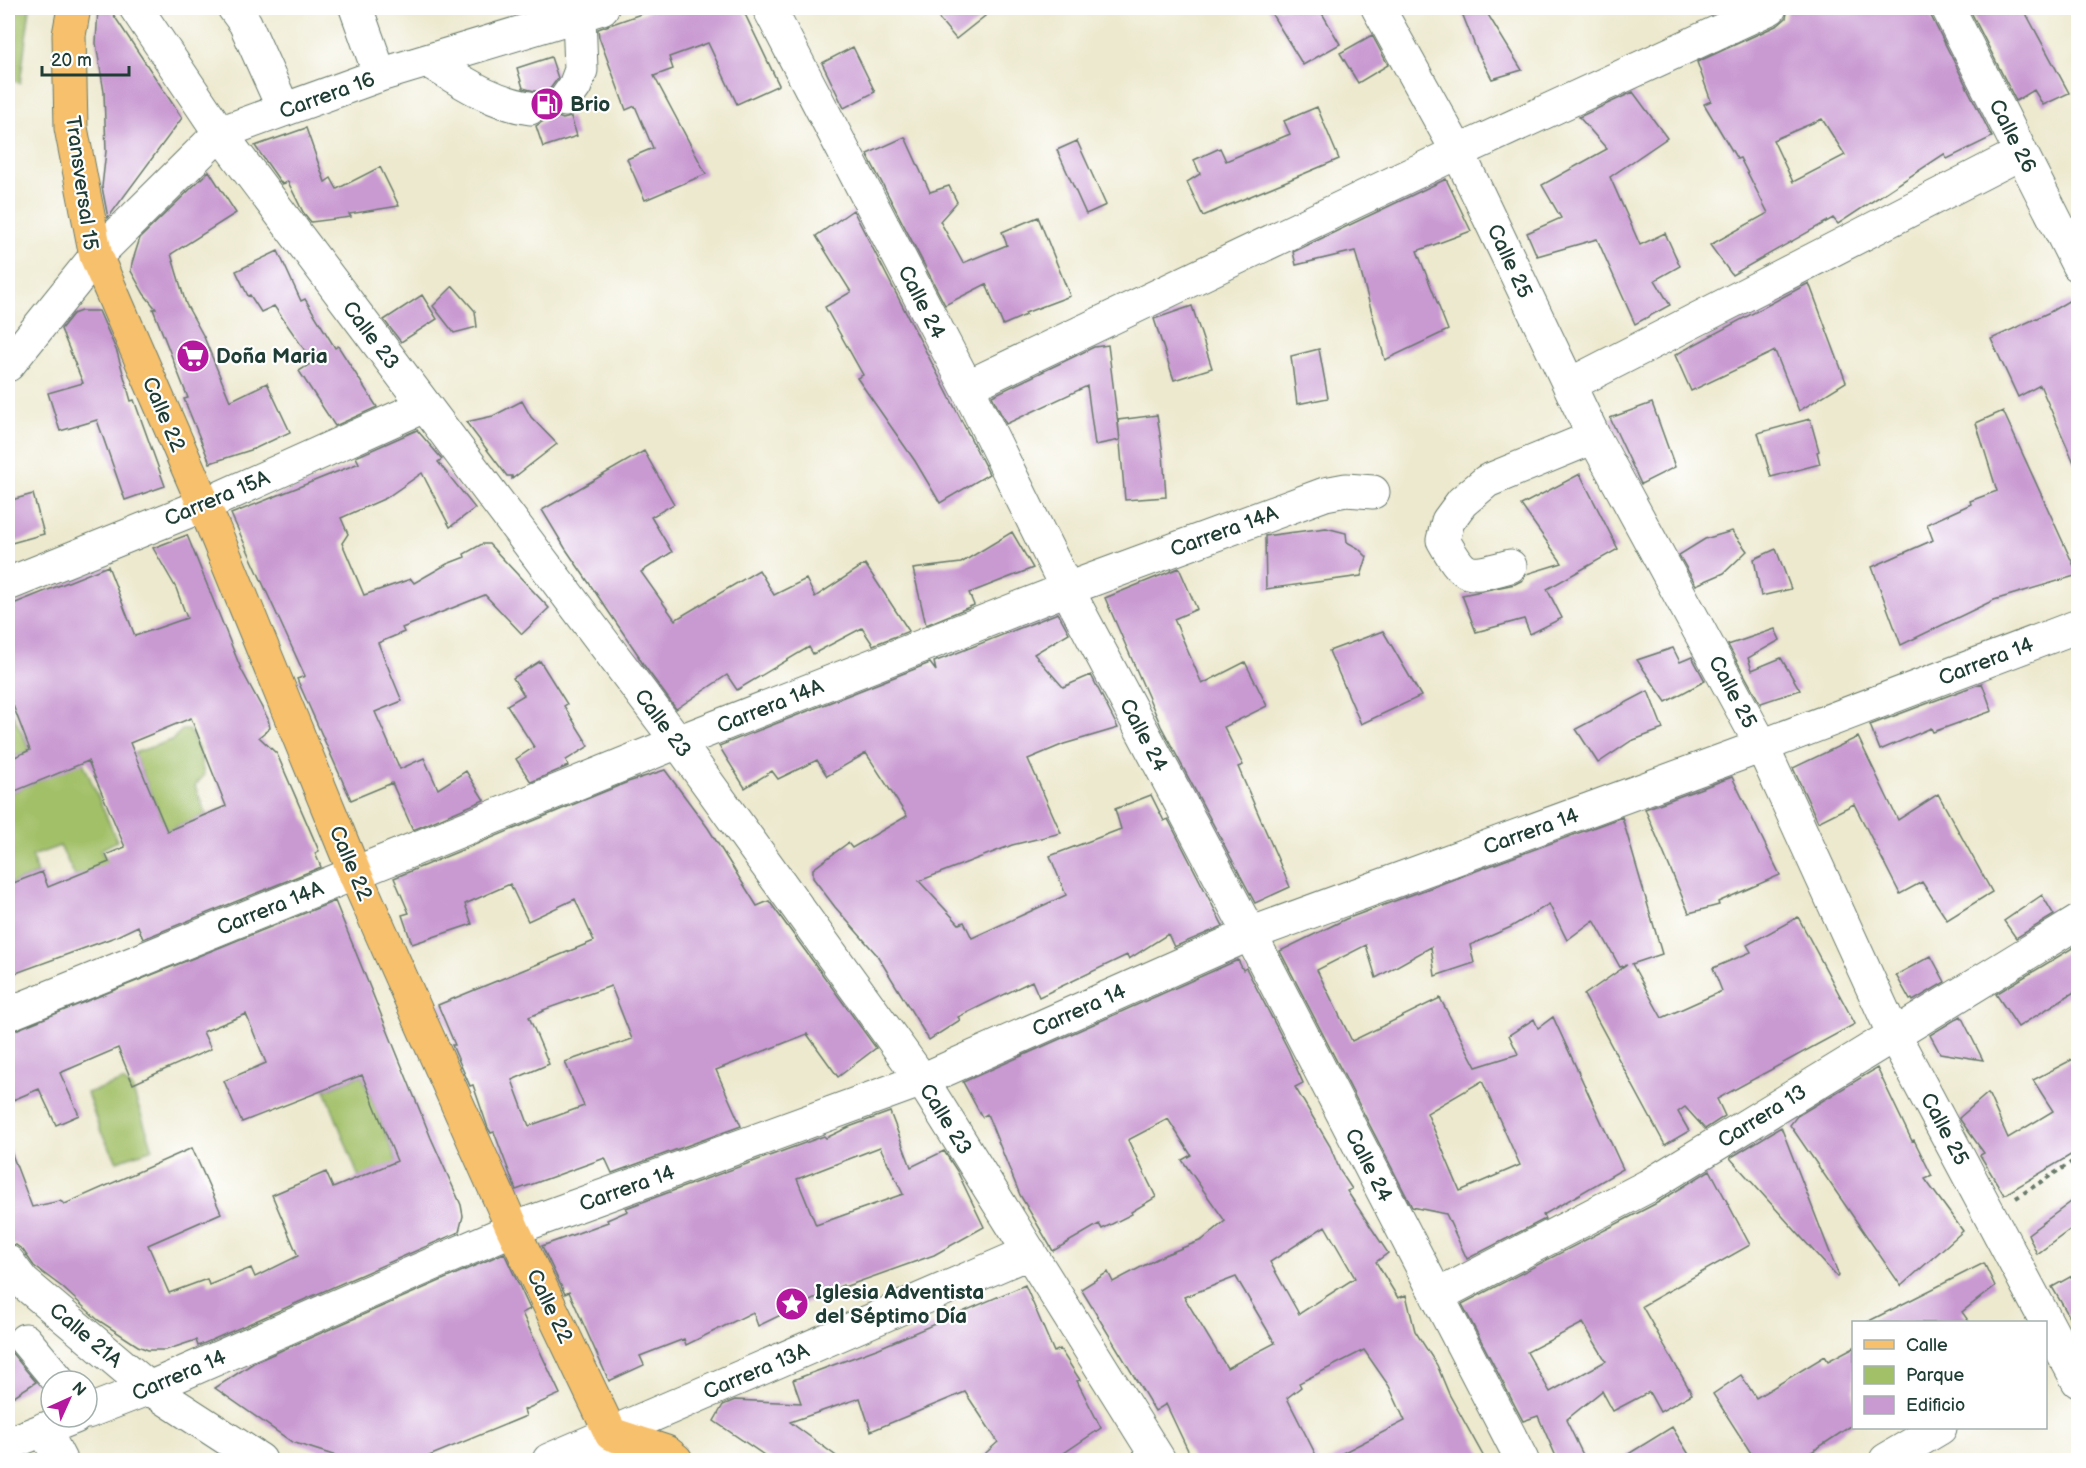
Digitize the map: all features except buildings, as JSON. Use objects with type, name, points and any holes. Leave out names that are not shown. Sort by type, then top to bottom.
[{"type":"main road","name":"Transversal 15","points":[[74,8],[69,35],[70,128],[96,256]]},
{"type":"main road","name":"Calle 22","points":[[96,256],[204,506],[355,874],[513,1229],[618,1447]]},
{"type":"main road","points":[[618,1447],[666,1452],[676,1461]]},
{"type":"street","name":"Calle 23","points":[[136,8],[220,133],[678,742],[922,1080],[1030,1252],[1150,1457]]},
{"type":"street","points":[[234,8],[245,23],[284,110]]},
{"type":"street","points":[[356,8],[380,75]]},
{"type":"street","name":"Calle 24","points":[[769,8],[967,387],[1067,589],[1250,934],[1522,1461]]},
{"type":"street","name":"Calle 25","points":[[1378,8],[1458,152],[1594,437],[1762,746],[1894,1035],[2046,1321]]},
{"type":"street","points":[[967,387],[1458,152],[1770,8]]},
{"type":"street","name":"Calle 26","points":[[1948,8],[2079,265]]},
{"type":"street","name":"Carrera 16","points":[[96,256],[220,133],[380,75],[591,11]]},
{"type":"street","points":[[565,99],[581,70],[591,11]]},
{"type":"street","points":[[428,61],[484,94],[514,106],[530,108]]},
{"type":"street","points":[[1569,385],[2021,153]]},
{"type":"street","name":"Transversal 15","points":[[8,365],[96,256]]},
{"type":"street","name":"Carrera 15A","points":[[8,584],[204,506],[424,406]]},
{"type":"street","points":[[1510,566],[1481,574],[1468,573],[1458,565],[1443,540],[1448,520],[1462,502],[1487,481],[1594,437]]},
{"type":"street","name":"Carrera 14A","points":[[8,1014],[678,742],[1067,589],[1325,494],[1346,490],[1373,492]]},
{"type":"street","name":"Carrera 14","points":[[99,1407],[149,1388],[513,1229],[922,1080],[1250,934],[1762,746],[2079,626]]},
{"type":"street","name":"Carrera 13","points":[[1437,1296],[1648,1186],[2079,922]]},
{"type":"street","name":"Carrera 13A","points":[[549,1461],[618,1447],[1030,1252]]},
{"type":"street","name":"Calle 21A","points":[[13,1276],[149,1388],[260,1461]]},
{"type":"street","points":[[48,1369],[23,1341],[63,1315]]},
{"type":"street","name":"Calle 25","points":[[2047,1322],[2079,1382]]},
{"type":"street","points":[[9,1439],[44,1429],[60,1461]]},
{"type":"street","points":[[1886,1461],[1938,1429]]},
{"type":"path","points":[[1991,1215],[2079,1158]]},
{"type":"green space","points":[[8,8],[30,8],[20,83],[8,79]]},
{"type":"green space","points":[[8,705],[30,750],[8,760]]},
{"type":"green space","points":[[182,730],[189,730],[199,750],[204,775],[195,786],[206,815],[167,831],[134,753],[172,740]]},
{"type":"green space","points":[[83,762],[117,841],[100,850],[109,864],[75,876],[60,846],[32,856],[37,874],[8,885],[8,794]]},
{"type":"green space","points":[[362,1075],[397,1162],[359,1178],[325,1090]]},
{"type":"green space","points":[[123,1081],[132,1088],[153,1149],[117,1161],[100,1130],[87,1093]]},
{"type":"place","name":"Brio","points":[[547,104]]},
{"type":"place","name":"Doña Maria","points":[[193,356]]},
{"type":"place","name":"Iglesia Adventista del Séptimo Día","points":[[792,1304]]}]
